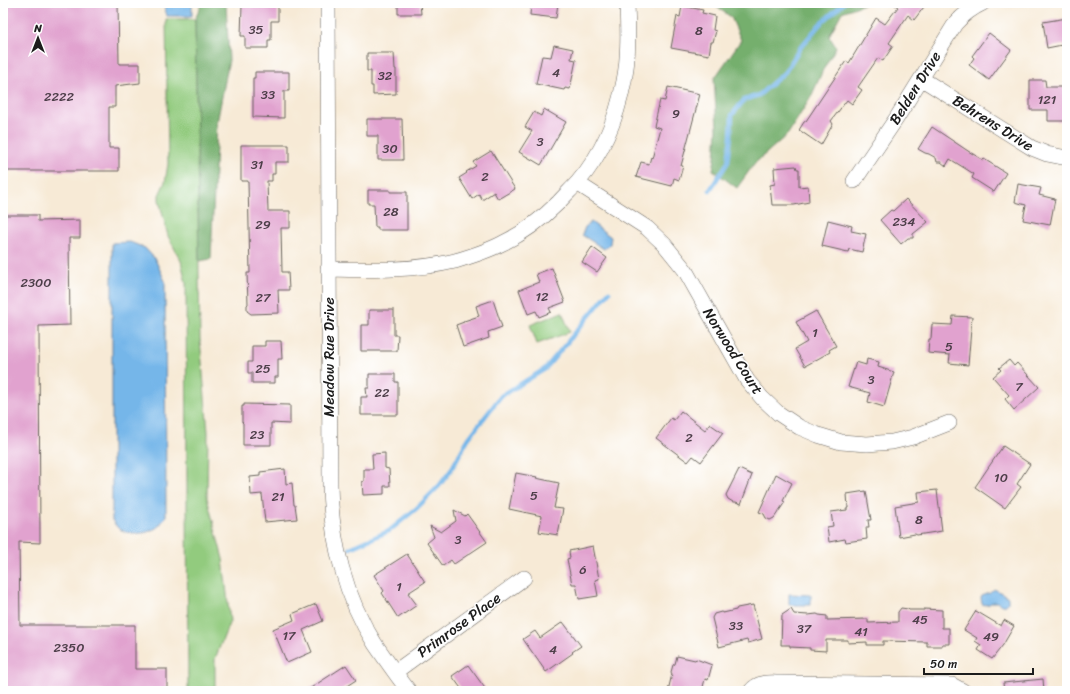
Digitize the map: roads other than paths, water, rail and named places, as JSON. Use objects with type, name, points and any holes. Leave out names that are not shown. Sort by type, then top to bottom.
[{"type":"street","name":"Meadow Rue Drive","points":[[328,3],[330,501],[334,532],[343,572],[357,609],[374,643],[409,691]]},
{"type":"street","points":[[328,269],[374,270],[418,267],[454,261],[505,243],[528,228],[548,212],[577,183],[592,163],[606,139],[617,110],[624,81],[628,52],[627,3]]},
{"type":"street","name":"Belden Drive","points":[[854,181],[896,119],[955,24],[976,6],[983,3]]},
{"type":"street","name":"Behrens Drive","points":[[922,78],[1032,148],[1047,154],[1067,158]]},
{"type":"street","name":"Norwood Court","points":[[577,183],[647,228],[664,244],[685,270],[747,380],[762,398],[778,413],[799,427],[841,442],[867,444],[892,442],[913,437],[949,423]]},
{"type":"street","name":"Primrose Place","points":[[395,672],[524,578]]},
{"type":"street","points":[[755,688],[764,683],[952,685],[963,691]]},
{"type":"water","points":[[163,3],[192,3],[192,16],[167,16]]},
{"type":"water","points":[[591,222],[611,237],[610,244],[604,249],[582,235],[585,227]]},
{"type":"water","points":[[130,242],[145,248],[155,259],[165,281],[166,516],[156,528],[142,533],[132,533],[122,530],[118,528],[112,520],[112,243]]},
{"type":"water","points":[[994,589],[1007,596],[1008,603],[1006,605],[996,602],[992,602],[987,605],[982,604],[982,596],[990,593]]},
{"type":"water","points":[[789,594],[811,595],[811,605],[789,605]]},
{"type":"waterway","points":[[710,190],[728,162],[732,115],[744,100],[759,95],[785,72],[800,48],[820,24],[844,3]]},
{"type":"waterway","points":[[350,548],[389,531],[417,508],[439,486],[451,470],[468,439],[501,396],[545,369],[609,292]]}]
